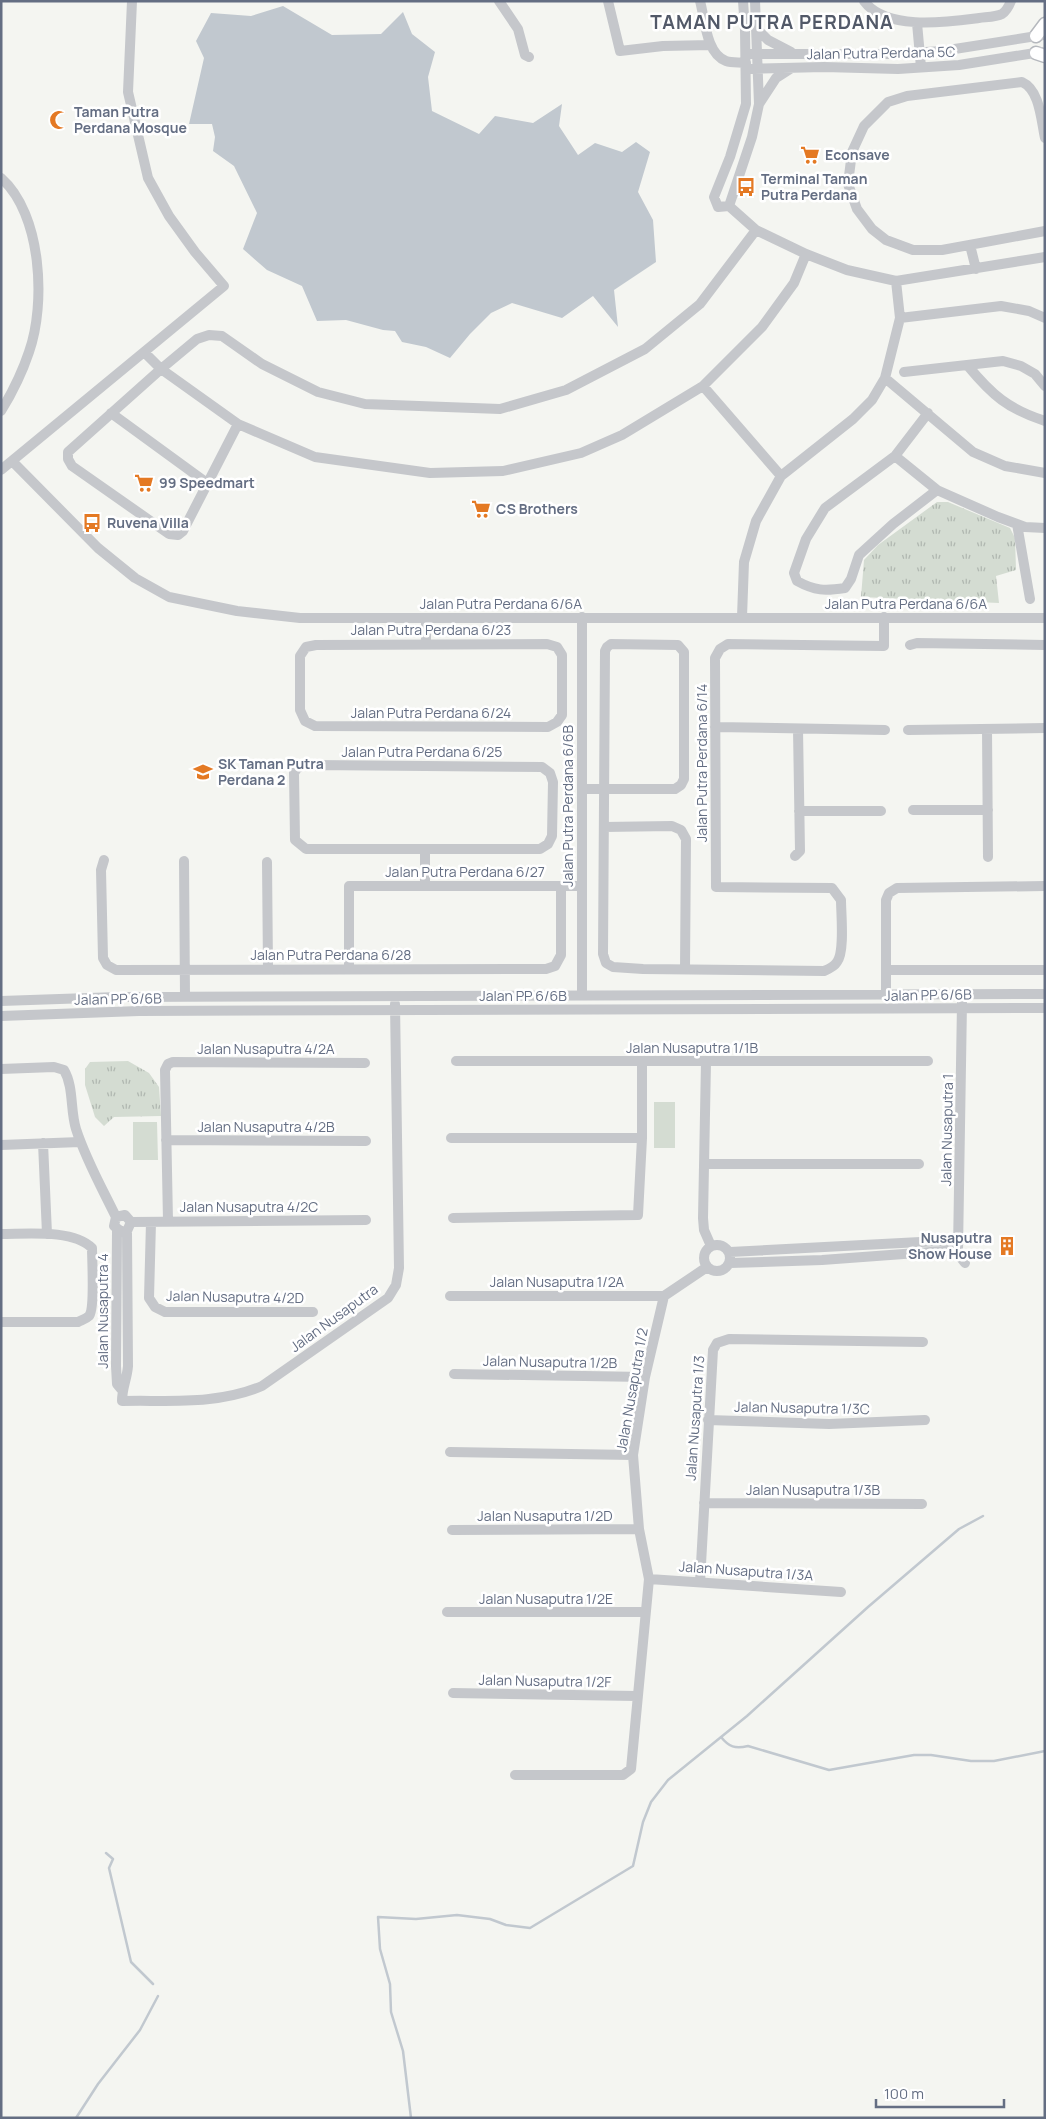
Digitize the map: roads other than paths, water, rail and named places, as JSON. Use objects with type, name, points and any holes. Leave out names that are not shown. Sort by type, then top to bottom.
[{"type":"main road","points":[[1040,35],[1045,24]]},
{"type":"street","points":[[1,470],[224,286],[195,252],[170,216],[148,178],[128,92],[132,1]]},
{"type":"street","points":[[499,1],[518,29],[525,55],[529,58]]},
{"type":"street","points":[[608,1],[620,50],[664,46],[711,45]]},
{"type":"street","points":[[700,1],[711,45],[716,54],[726,61],[746,62]]},
{"type":"street","points":[[743,1],[746,104],[730,157],[714,196],[718,207],[729,206],[756,230],[806,254],[847,270],[896,281],[1045,257]]},
{"type":"street","points":[[729,206],[752,137],[758,104],[755,1]]},
{"type":"street","points":[[864,1],[868,7],[889,18],[917,23],[1001,14],[1009,7],[1011,1]]},
{"type":"street","points":[[917,23],[921,67]]},
{"type":"street","points":[[757,30],[774,44],[796,54]]},
{"type":"street","name":"Jalan Putra Perdana 5C","points":[[1040,35],[942,51],[758,54],[746,62],[758,70],[921,67],[959,65],[1042,54]]},
{"type":"street","points":[[758,104],[776,78],[791,68]]},
{"type":"street","points":[[1045,138],[1034,93],[1030,86],[1022,82],[907,96],[888,102],[864,126],[852,152],[848,184],[858,209],[872,229],[886,240],[913,250],[942,250],[1045,231]]},
{"type":"street","points":[[1,178],[8,184],[24,207],[35,246],[40,296],[30,351],[11,395],[1,412]]},
{"type":"street","points":[[238,424],[183,531],[178,535],[169,534],[72,466],[68,459],[68,452],[161,369],[197,339],[209,335],[222,336],[270,368],[318,392],[365,404],[500,409],[566,390],[645,349],[700,304],[756,230]]},
{"type":"street","points":[[970,245],[976,269]]},
{"type":"street","points":[[144,352],[161,369],[238,424],[315,457],[430,473],[503,471],[581,453],[622,435],[704,386],[762,327],[794,284],[806,254]]},
{"type":"street","points":[[742,617],[744,562],[756,521],[781,476],[853,419],[872,400],[885,378],[900,318],[896,281]]},
{"type":"street","points":[[900,318],[1001,306],[1029,311],[1045,318]]},
{"type":"street","points":[[904,372],[1003,362],[1035,374],[1045,386]]},
{"type":"street","points":[[968,366],[995,397],[1028,416],[1045,421]]},
{"type":"street","points":[[885,378],[973,452],[1005,466],[1045,474]]},
{"type":"street","points":[[704,386],[781,476]]},
{"type":"street","points":[[111,413],[207,483]]},
{"type":"street","points":[[928,413],[895,456],[825,508],[806,539],[794,573],[797,581],[808,587],[824,591],[845,588],[851,578],[859,555],[893,524],[937,490]]},
{"type":"street","points":[[895,456],[937,490],[1017,524],[1045,528]]},
{"type":"street","name":"Jalan Putra Perdana 6/6A","points":[[12,461],[98,548],[135,578],[169,596],[266,615],[300,618],[1045,618]]},
{"type":"street","points":[[1017,524],[1030,600]]},
{"type":"street","name":"Jalan Putra Perdana 6/6B","points":[[582,617],[582,995]]},
{"type":"street","points":[[426,618],[426,644]]},
{"type":"street","name":"Jalan Putra Perdana 6/14","points":[[685,969],[824,971],[839,961],[841,948],[841,900],[832,888],[716,887],[715,658],[720,650],[728,644],[884,646],[884,618]]},
{"type":"street","points":[[910,645],[917,643],[1045,645]]},
{"type":"street","name":"Jalan Putra Perdana 6/23","points":[[315,726],[305,721],[300,710],[300,656],[306,647],[316,645],[547,644],[557,647],[562,655],[562,715],[557,722],[548,727]]},
{"type":"street","points":[[582,789],[604,790],[675,789],[681,785],[684,779],[684,652],[678,645],[611,644],[607,647],[604,790],[603,954],[606,963],[613,967],[685,969],[686,839],[680,830],[672,826],[604,827]]},
{"type":"street","name":"Jalan Putra Perdana 6/24","points":[[315,726],[548,727]]},
{"type":"street","points":[[715,727],[885,730]]},
{"type":"street","points":[[908,730],[1045,728]]},
{"type":"street","points":[[795,856],[800,851],[798,729]]},
{"type":"street","points":[[987,729],[988,857]]},
{"type":"street","name":"Jalan Putra Perdana 6/25","points":[[301,766],[542,767],[550,773],[553,782],[552,836],[548,844],[540,849],[425,849],[314,850],[300,846],[295,840],[294,773],[296,768],[301,766]]},
{"type":"street","points":[[913,810],[988,810]]},
{"type":"street","points":[[799,811],[881,811]]},
{"type":"street","points":[[425,849],[425,886]]},
{"type":"street","name":"Jalan Putra Perdana 6/28","points":[[104,860],[101,870],[103,958],[107,965],[116,970],[184,968],[546,969],[555,966],[561,955],[561,886]]},
{"type":"street","points":[[184,861],[184,968],[186,997]]},
{"type":"street","points":[[267,862],[268,969]]},
{"type":"street","name":"Jalan Putra Perdana 6/27","points":[[349,969],[349,886],[582,886]]},
{"type":"street","points":[[886,994],[886,900],[890,892],[897,888],[1045,886]]},
{"type":"street","points":[[886,970],[1045,970]]},
{"type":"street","name":"Jalan Nusaputra 1","points":[[962,994],[958,1245],[960,1258],[965,1263]]},
{"type":"street","name":"Jalan PP 6/6B","points":[[1,1001],[118,997],[1045,994]]},
{"type":"street","name":"Jalan Nusaputra","points":[[122,1401],[194,1400],[241,1395],[262,1386],[388,1298],[396,1285],[399,1268],[395,996]]},
{"type":"street","name":"Jalan PP 6/6B","points":[[1,1016],[139,1011],[1045,1008]]},
{"type":"street","name":"Jalan Nusaputra 1/1B","points":[[456,1061],[928,1061]]},
{"type":"street","name":"Jalan Nusaputra 4/2A","points":[[166,1140],[165,1070],[168,1064],[173,1062],[365,1063]]},
{"type":"street","points":[[454,1218],[638,1215],[642,1138],[642,1062]]},
{"type":"street","points":[[706,1062],[703,1218],[704,1230],[710,1246]]},
{"type":"street","points":[[1,1069],[54,1067],[64,1070],[69,1081],[74,1120],[80,1142],[116,1217]]},
{"type":"street","points":[[451,1138],[642,1138]]},
{"type":"street","points":[[166,1140],[168,1221]]},
{"type":"street","name":"Jalan Nusaputra 4/2B","points":[[166,1140],[366,1141]]},
{"type":"street","points":[[1,1145],[80,1142]]},
{"type":"street","points":[[43,1144],[47,1234]]},
{"type":"street","points":[[705,1164],[919,1164]]},
{"type":"street","name":"Jalan Nusaputra 4/2C","points":[[116,1217],[125,1215],[125,1228],[151,1222],[168,1221],[366,1220]]},
{"type":"street","name":"Jalan Nusaputra 4","points":[[116,1217],[114,1226],[125,1228],[128,1366],[126,1383],[122,1390],[122,1401]]},
{"type":"street","name":"Jalan Nusaputra 4/2D","points":[[151,1222],[149,1298],[155,1307],[165,1312],[313,1312]]},
{"type":"street","points":[[1,1234],[47,1234],[79,1238],[92,1248],[92,1308],[89,1316],[78,1322],[1,1322]]},
{"type":"street","points":[[710,1246],[722,1245],[730,1258]]},
{"type":"street","points":[[730,1258],[820,1247],[958,1245]]},
{"type":"street","points":[[730,1258],[822,1260],[958,1245]]},
{"type":"street","points":[[710,1246],[704,1256],[707,1267],[713,1271],[720,1271],[726,1268],[730,1258]]},
{"type":"street","points":[[849,1246],[850,1258]]},
{"type":"street","points":[[820,1247],[822,1260]]},
{"type":"street","points":[[664,1296],[707,1267]]},
{"type":"street","name":"Jalan Nusaputra 1/2A","points":[[450,1296],[664,1296]]},
{"type":"street","name":"Jalan Nusaputra 1/2","points":[[515,1775],[623,1776],[630,1769],[649,1578],[639,1529],[633,1455],[645,1377],[664,1296]]},
{"type":"street","name":"Jalan Nusaputra 1/3","points":[[700,1582],[708,1420],[713,1350],[717,1343],[723,1340],[923,1342]]},
{"type":"street","name":"Jalan Nusaputra 1/2B","points":[[454,1374],[645,1377]]},
{"type":"street","name":"Jalan Nusaputra 1/3C","points":[[708,1420],[829,1424],[925,1420]]},
{"type":"street","points":[[450,1452],[633,1455]]},
{"type":"street","name":"Jalan Nusaputra 1/3B","points":[[704,1503],[922,1504]]},
{"type":"street","name":"Jalan Nusaputra 1/2D","points":[[452,1530],[639,1529]]},
{"type":"street","name":"Jalan Nusaputra 1/3A","points":[[649,1578],[841,1592]]},
{"type":"street","name":"Jalan Nusaputra 1/2E","points":[[447,1612],[645,1612]]},
{"type":"street","name":"Jalan Nusaputra 1/2F","points":[[453,1693],[637,1696]]},
{"type":"waterway","points":[[411,2118],[403,2051],[391,2012],[390,1984],[380,1949],[378,1917],[416,1919],[457,1915],[490,1919],[506,1925],[530,1928],[633,1866],[643,1822],[651,1802],[668,1780],[747,1716],[868,1607],[959,1529],[983,1516]]},
{"type":"waterway","points":[[721,1737],[733,1746],[748,1746],[829,1770],[914,1755],[931,1755],[971,1761],[994,1761],[1045,1751]]},
{"type":"waterway","points":[[106,1853],[113,1859],[109,1868],[131,1962],[153,1984]]},
{"type":"waterway","points":[[76,2118],[98,2084],[140,2030],[158,1996]]},
{"type":"place","name":"Taman Putra Perdana Mosque","points":[[59,120]]},
{"type":"place","name":"Econsave","points":[[810,155]]},
{"type":"place","name":"Terminal Taman Putra Perdana","points":[[746,187]]},
{"type":"place","name":"99 Speedmart","points":[[144,483]]},
{"type":"place","name":"CS Brothers","points":[[481,509]]},
{"type":"place","name":"Ruvena Villa","points":[[92,523]]},
{"type":"place","name":"SK Taman Putra Perdana 2","points":[[203,772]]},
{"type":"place","name":"Nusaputra Show House","points":[[1007,1246]]},
{"type":"district","name":"TAMAN PUTRA PERDANA","points":[[772,22]]}]
